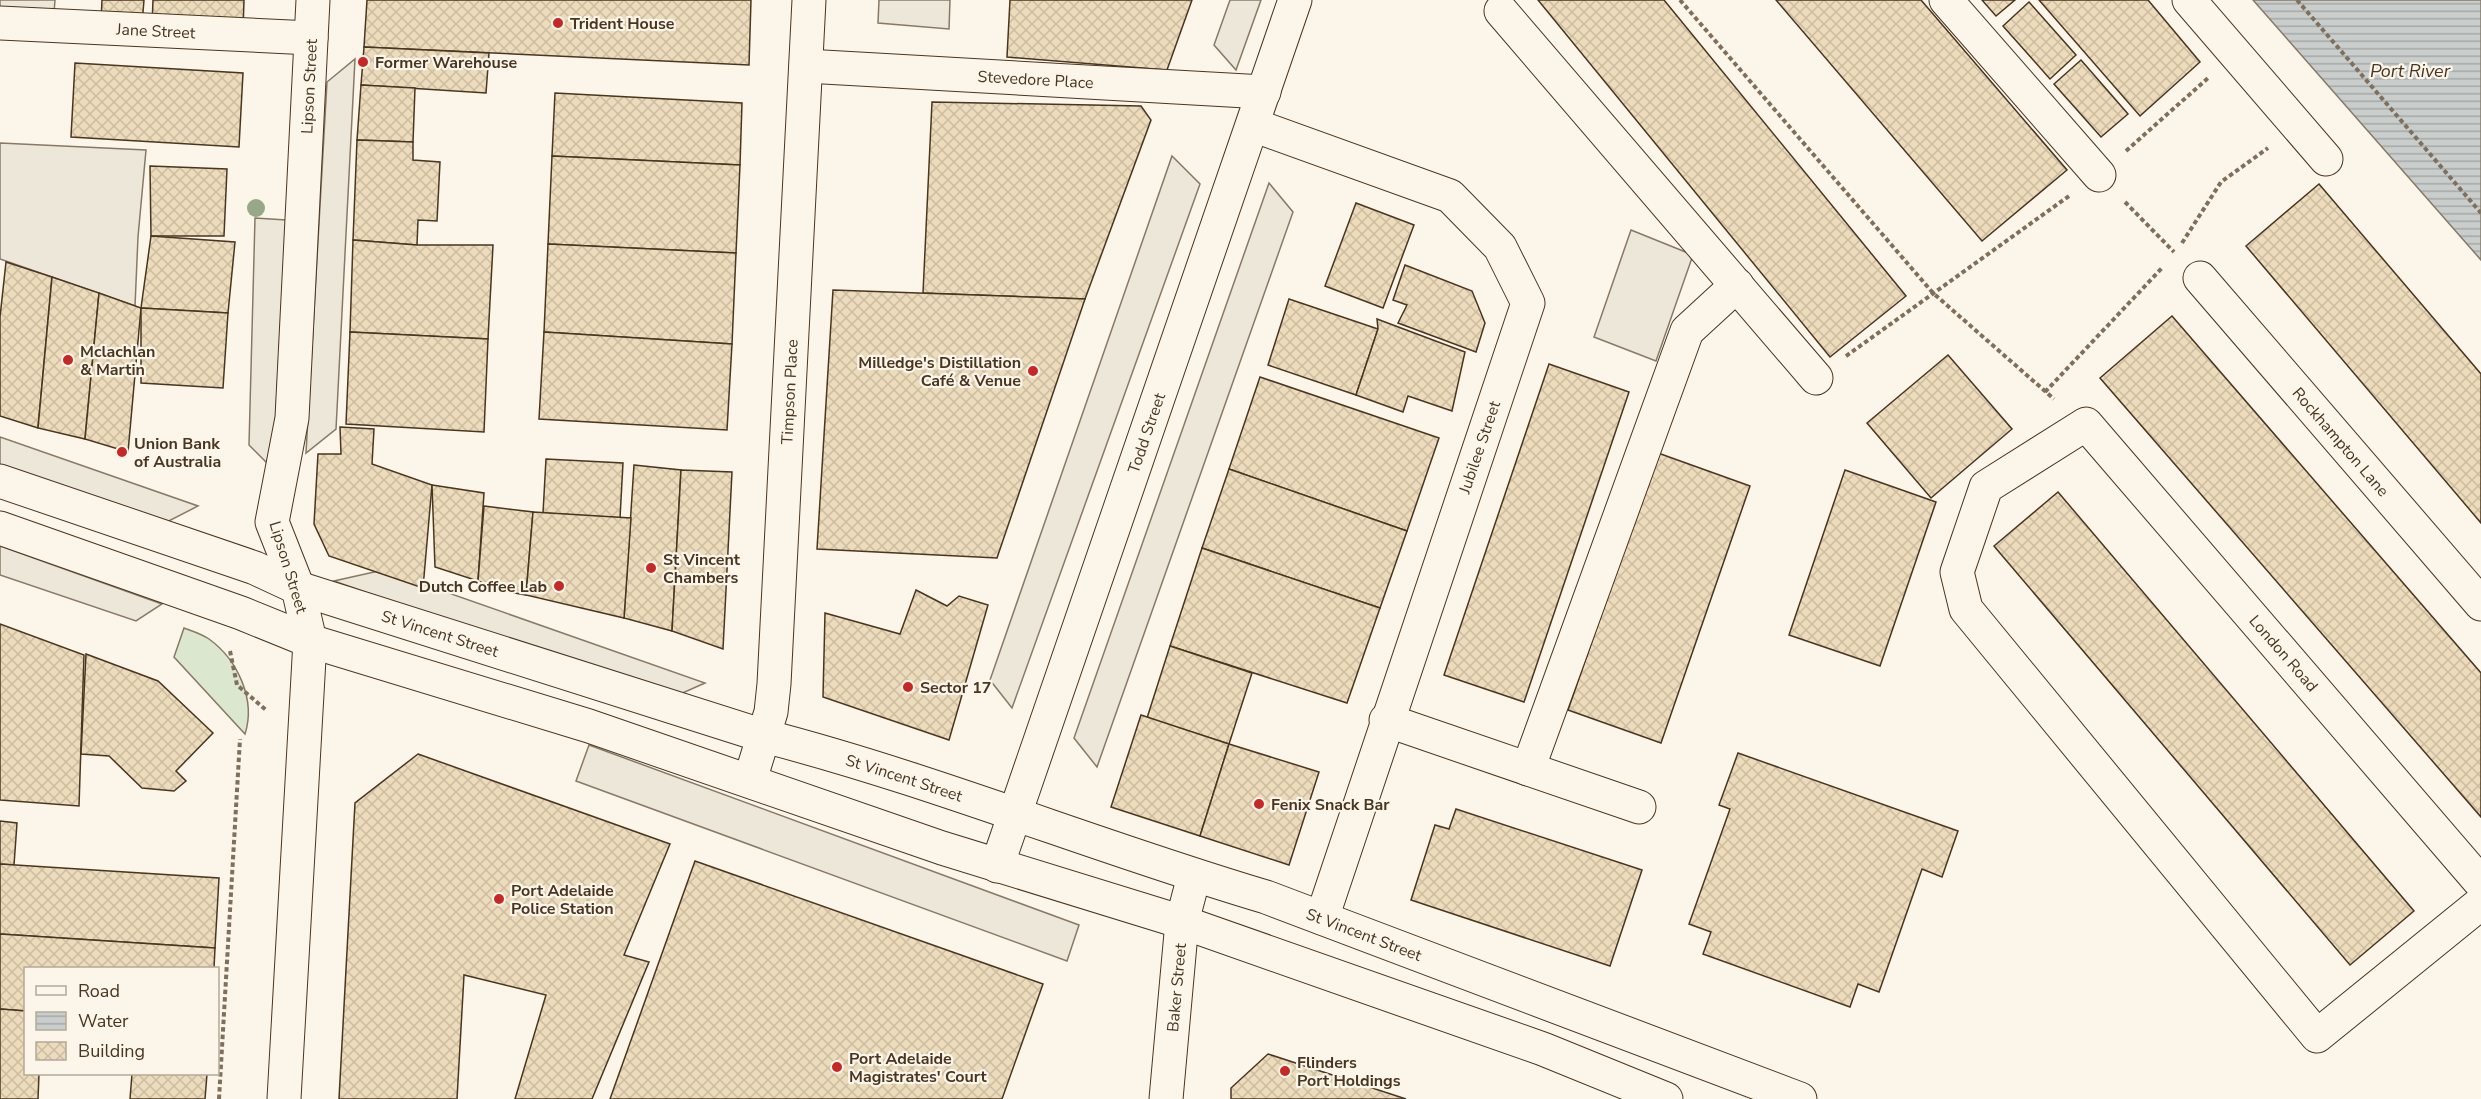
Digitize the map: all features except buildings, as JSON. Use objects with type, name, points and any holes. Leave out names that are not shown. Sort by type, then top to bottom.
[{"type":"street","name":"Lipson Street","points":[[284,1099],[310,641],[298,588],[272,522],[292,418],[313,0]]},
{"type":"street","name":"Timpson Place","points":[[750,780],[771,712],[774,684],[809,0]]},
{"type":"street","name":"Todd Street","points":[[997,866],[1295,0]]},
{"type":"street","points":[[1946,0],[2099,175]]},
{"type":"street","points":[[2189,0],[2326,159]]},
{"type":"street","points":[[1501,11],[1816,378]]},
{"type":"street","name":"Jane Street","points":[[0,23],[311,38]]},
{"type":"street","name":"Stevedore Place","points":[[806,66],[1264,92]]},
{"type":"street","name":"Jubilee Street","points":[[1253,125],[1450,196],[1500,247],[1528,303],[1386,720],[1322,918]]},
{"type":"street","name":"Rockhampton Lane","points":[[2200,278],[2481,604]]},
{"type":"street","points":[[1528,769],[1687,332],[1737,285]]},
{"type":"street","points":[[2086,424],[1986,487],[1957,572],[1966,609],[2317,1036],[2481,903]]},
{"type":"street","name":"London Road","points":[[2086,424],[2481,883]]},
{"type":"street","name":"St Vincent Street","points":[[0,481],[255,568],[298,588],[764,736],[834,754],[949,790],[1194,876],[1266,897],[1799,1099]]},
{"type":"street","points":[[0,528],[241,613],[310,641],[589,726],[997,866],[1182,922],[1543,1048],[1666,1099]]},
{"type":"street","points":[[1386,720],[1639,807]]},
{"type":"street","name":"Baker Street","points":[[1166,1099],[1182,922],[1194,876]]},
{"type":"path","points":[[1680,0],[1933,293],[2086,424]]},
{"type":"path","points":[[2297,0],[2481,213]]},
{"type":"path","points":[[1816,378],[2099,175],[2236,54]]},
{"type":"path","points":[[2099,175],[2200,278]]},
{"type":"path","points":[[219,1099],[240,739]]},
{"type":"green space","points":[[184,628],[209,639],[236,669],[246,695],[248,708],[245,734],[174,657]]},
{"type":"shaded area","points":[[0,0],[55,0],[53,25],[0,20]]},
{"type":"shaded area","points":[[879,0],[950,0],[949,29],[878,23]]},
{"type":"shaded area","points":[[1230,0],[1261,0],[1236,70],[1214,45]]},
{"type":"shaded area","points":[[355,59],[336,429],[306,453],[327,82]]},
{"type":"shaded area","points":[[0,143],[146,150],[138,237],[135,306],[0,259]]},
{"type":"shaded area","points":[[1172,156],[1200,184],[1012,708],[990,680]]},
{"type":"shaded area","points":[[1269,183],[1293,212],[1097,767],[1074,738]]},
{"type":"shaded area","points":[[255,218],[286,220],[273,469],[249,445]]},
{"type":"shaded area","points":[[1631,230],[1693,255],[1656,361],[1594,337]]},
{"type":"shaded area","points":[[0,437],[198,506],[161,525],[0,468]]},
{"type":"shaded area","points":[[0,546],[162,604],[136,621],[0,575]]},
{"type":"shaded area","points":[[383,570],[705,683],[669,699],[334,581]]},
{"type":"shaded area","points":[[589,745],[1079,925],[1067,961],[576,781]]},
{"type":"water","name":"Port River","points":[[2253,0],[2481,0],[2481,260]]},
{"type":"place","name":"Trident House","points":[[558,23]]},
{"type":"place","name":"Former Warehouse","points":[[363,62]]},
{"type":"place","name":"Mclachlan & Martin","points":[[68,360]]},
{"type":"place","name":"Milledge's Distillation Café & Venue","points":[[1033,371]]},
{"type":"place","name":"Union Bank of Australia","points":[[122,452]]},
{"type":"place","name":"St Vincent Chambers","points":[[651,568]]},
{"type":"place","name":"Dutch Coffee Lab","points":[[559,586]]},
{"type":"place","name":"Sector 17","points":[[908,687]]},
{"type":"place","name":"Fenix Snack Bar","points":[[1259,804]]},
{"type":"place","name":"Port Adelaide Police Station","points":[[499,899]]},
{"type":"place","name":"Port Adelaide Magistrates' Court","points":[[837,1067]]},
{"type":"place","name":"Flinders Port Holdings","points":[[1285,1071]]}]
